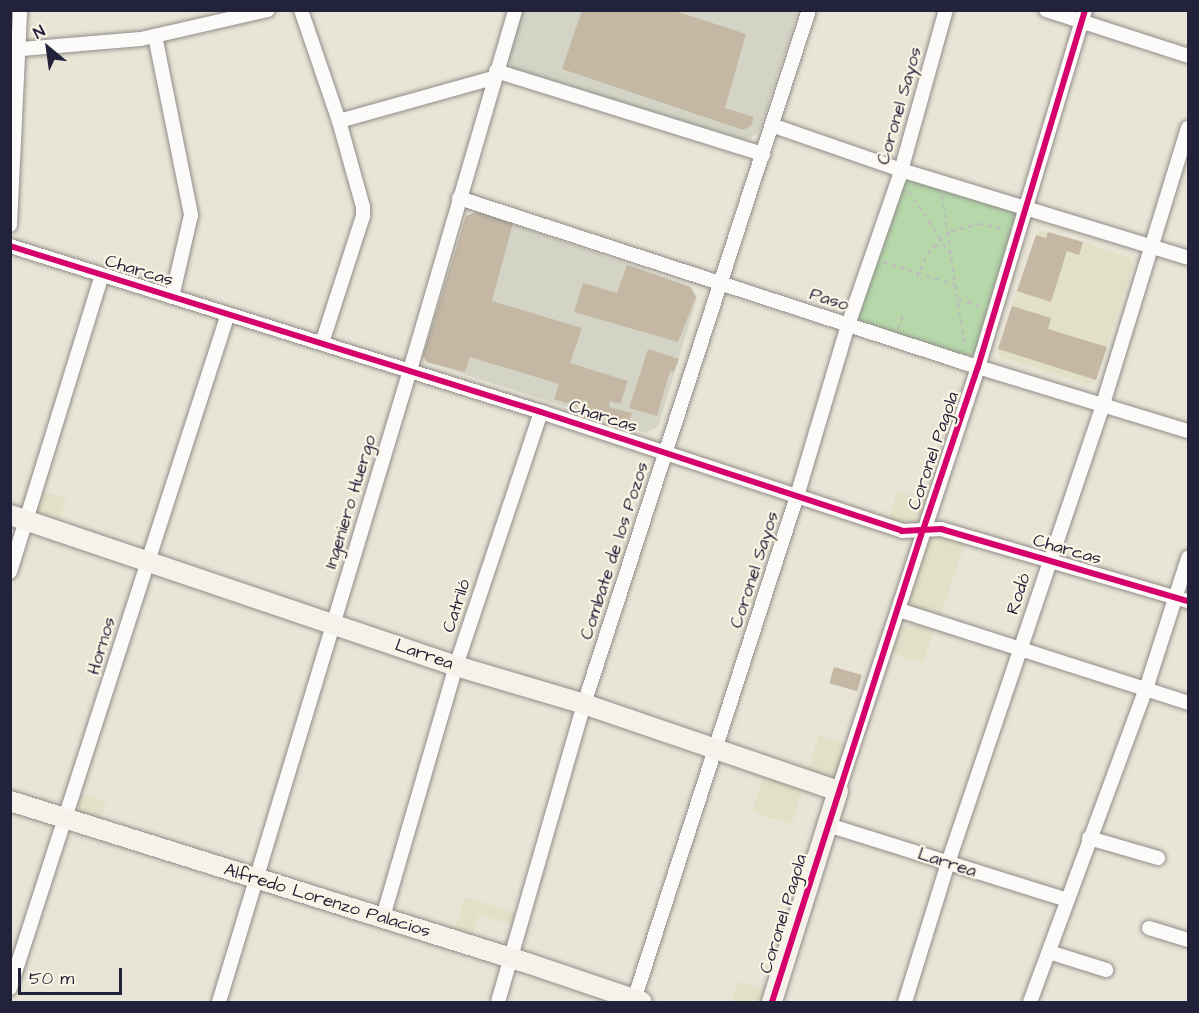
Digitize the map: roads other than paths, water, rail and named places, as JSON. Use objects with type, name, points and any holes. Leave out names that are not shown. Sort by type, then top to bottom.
[{"type":"street","points":[[10,225],[14,50],[20,10]]},
{"type":"street","points":[[14,50],[154,36],[235,15],[268,10]]},
{"type":"street","points":[[301,10],[362,197],[363,216],[322,343]]},
{"type":"street","name":"Ingeniero Huergo","points":[[219,1002],[410,370],[515,10]]},
{"type":"street","name":"Combate de los Pozos","points":[[498,1002],[584,704],[667,453],[720,282],[774,126],[809,10]]},
{"type":"street","name":"Coronel Sayos","points":[[638,1001],[797,496],[848,325],[901,170],[946,10]]},
{"type":"street","points":[[1046,10],[1084,16],[1188,56]]},
{"type":"street","name":"Coronel Pagola","points":[[772,1002],[838,791],[899,610],[1028,209],[1084,16]]},
{"type":"street","points":[[154,36],[191,215],[172,297]]},
{"type":"street","points":[[339,121],[495,75],[763,154]]},
{"type":"street","points":[[774,126],[901,170],[1188,258]]},
{"type":"street","name":"Rodó","points":[[905,1002],[948,864],[1154,247],[1188,128]]},
{"type":"street","name":"Paso","points":[[459,198],[978,367],[1188,432]]},
{"type":"street","name":"Charcas","points":[[10,246],[410,370],[902,531],[941,529],[1182,599]]},
{"type":"street","points":[[10,572],[19,518],[102,275]]},
{"type":"street","name":"Hornos","points":[[10,988],[67,819],[147,561],[228,314]]},
{"type":"street","name":"Catriló","points":[[383,917],[456,666],[541,412]]},
{"type":"street","name":"Larrea","points":[[19,518],[456,666],[584,704],[838,791]]},
{"type":"street","points":[[1029,1002],[1089,838],[1182,599],[1188,558]]},
{"type":"street","points":[[899,610],[1020,647],[1188,703]]},
{"type":"street","name":"Alfredo Lorenzo Palacios","points":[[10,801],[256,880],[383,917],[638,1001]]},
{"type":"street","name":"Larrea","points":[[828,825],[1067,900]]},
{"type":"street","points":[[1089,838],[1158,858]]},
{"type":"street","points":[[1149,928],[1188,940]]},
{"type":"street","points":[[1049,952],[1106,970]]}]
